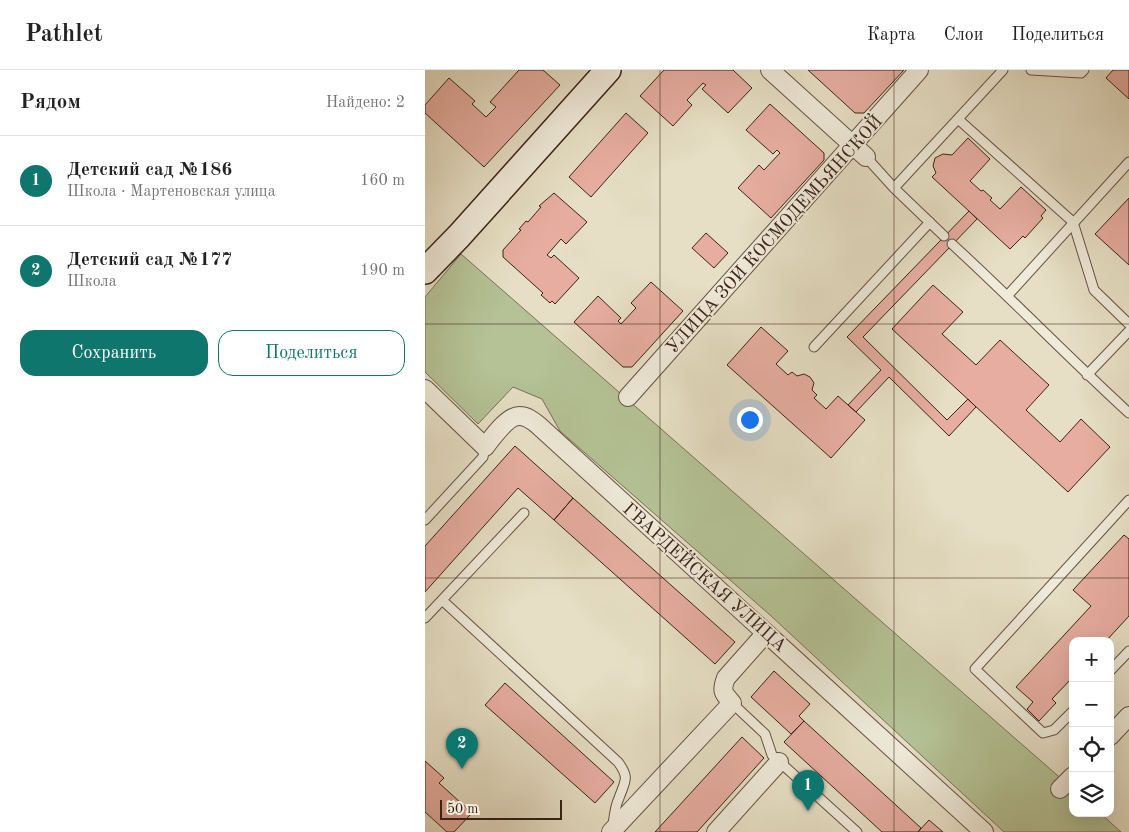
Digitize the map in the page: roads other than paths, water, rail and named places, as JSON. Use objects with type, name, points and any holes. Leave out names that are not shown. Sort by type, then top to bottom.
[{"type":"main road","points":[[425,271],[459,236],[608,70]]},
{"type":"street","points":[[770,70],[860,151]]},
{"type":"street","name":"УЛИЦА ЗОИ КОСМОДЕМЬЯНСКОЙ","points":[[627,397],[860,151],[919,70]]},
{"type":"street","points":[[425,389],[485,447]]},
{"type":"street","name":"ГВАРДЕЙСКАЯ УЛИЦА","points":[[485,447],[509,419],[519,415],[538,425],[984,832]]},
{"type":"street","points":[[611,832],[732,703],[723,694],[726,678],[766,633]]},
{"type":"street","points":[[1114,732],[1129,716]]},
{"type":"street","points":[[716,832],[779,762]]},
{"type":"street","points":[[1060,789],[1069,780]]},
{"type":"lane","points":[[894,188],[1003,70]]},
{"type":"lane","points":[[1031,70],[1081,73],[1084,70]]},
{"type":"lane","points":[[958,119],[1073,222],[1095,290],[1129,324]]},
{"type":"lane","points":[[860,151],[894,188],[944,236]]},
{"type":"lane","points":[[1008,295],[1129,162]]},
{"type":"lane","points":[[814,347],[930,222]]},
{"type":"lane","points":[[952,244],[1008,295],[1087,375],[1129,413]]},
{"type":"lane","points":[[1087,375],[1129,331]]},
{"type":"lane","points":[[425,520],[483,457],[485,447]]},
{"type":"lane","points":[[1069,714],[1054,730],[1043,733],[975,669],[1129,500]]},
{"type":"lane","points":[[425,618],[524,513]]},
{"type":"lane","points":[[442,600],[624,770],[626,782],[618,799],[611,832]]},
{"type":"lane","points":[[1114,667],[1129,651]]},
{"type":"lane","points":[[732,703],[765,734],[772,755],[857,832]]},
{"type":"place","name":"Детский сад №177","points":[[462,769]]},
{"type":"place","name":"Детский сад №186","points":[[808,811]]}]
